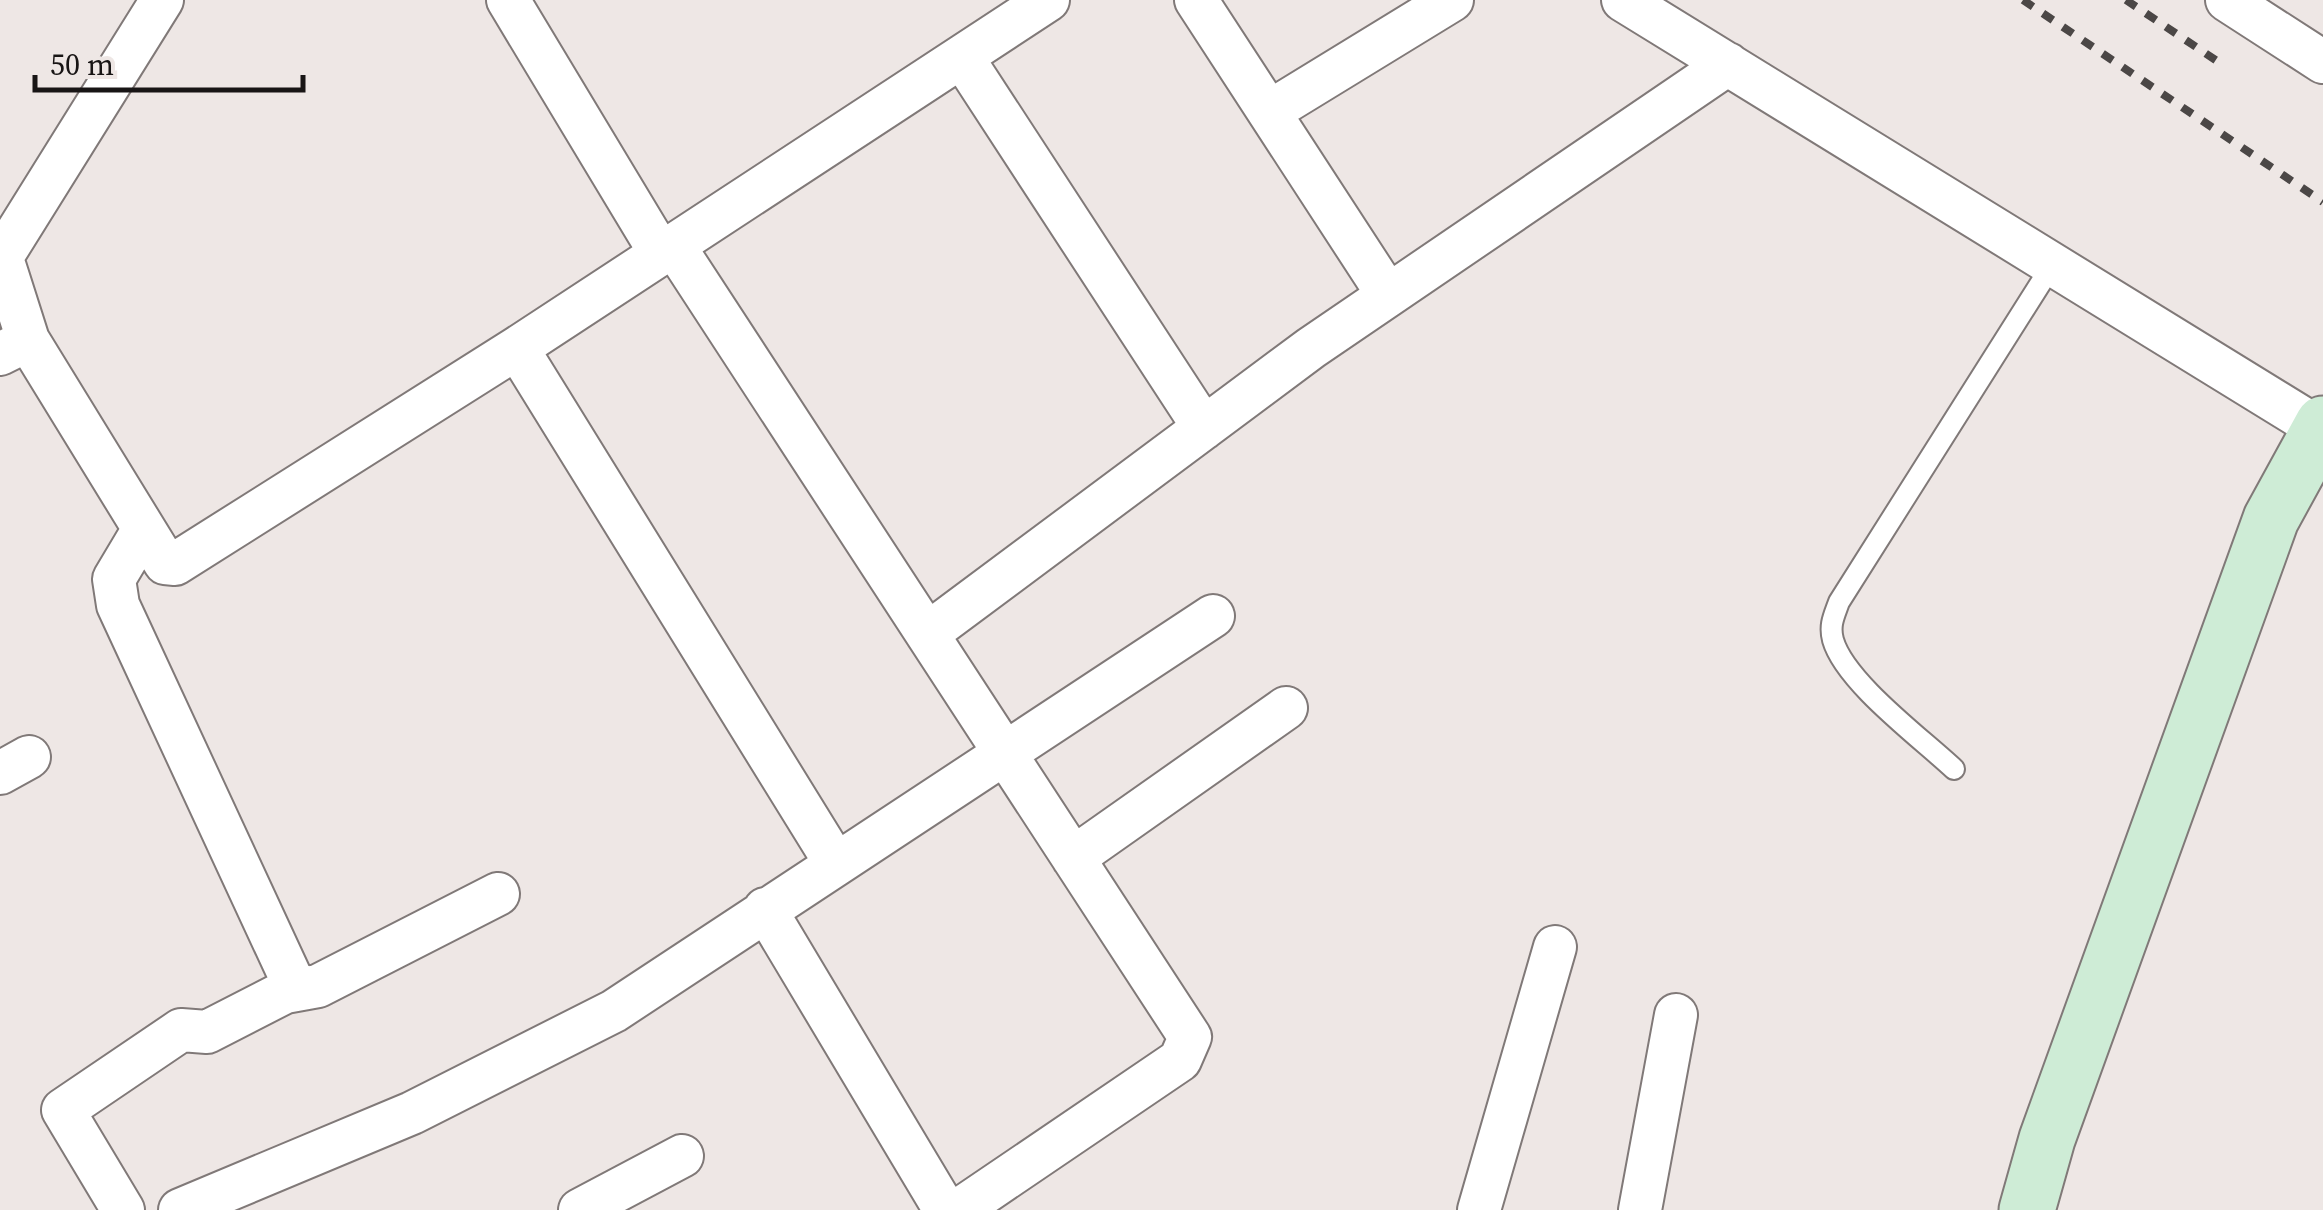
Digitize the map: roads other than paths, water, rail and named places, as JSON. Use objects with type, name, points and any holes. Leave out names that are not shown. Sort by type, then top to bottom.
[{"type":"street","points":[[162,0],[1,253],[14,347],[165,563],[186,559],[518,348],[1048,0]]},
{"type":"street","points":[[508,0],[668,250],[927,634],[1190,1037],[1180,1060],[960,1210]]},
{"type":"street","points":[[1196,0],[1388,295]]},
{"type":"street","points":[[1269,112],[1452,0]]},
{"type":"street","points":[[1623,0],[2321,427],[2272,519],[2047,1139],[2027,1210]]},
{"type":"street","points":[[2228,0],[2323,62]]},
{"type":"street","points":[[962,57],[1204,428]]},
{"type":"street","points":[[927,634],[1388,295],[1728,64]]},
{"type":"street","points":[[518,348],[836,864]]},
{"type":"street","points":[[142,532],[114,579],[118,604],[296,989]]},
{"type":"street","points":[[180,1210],[412,1113],[614,1011],[1213,616]]},
{"type":"street","points":[[1073,858],[1286,708]]},
{"type":"street","points":[[123,1210],[63,1110],[181,1030],[207,1032],[296,989],[318,986],[498,894]]},
{"type":"street","points":[[765,909],[945,1210]]},
{"type":"street","points":[[1479,1210],[1555,947]]},
{"type":"street","points":[[1640,1210],[1676,1015]]},
{"type":"street","points":[[580,1210],[682,1156]]},
{"type":"lane","points":[[1954,769],[1846,666],[1831,624],[1839,602],[2054,262]]},
{"type":"railway","points":[[2023,0],[2323,202]]},
{"type":"railway","points":[[2126,0],[2217,61]]}]
